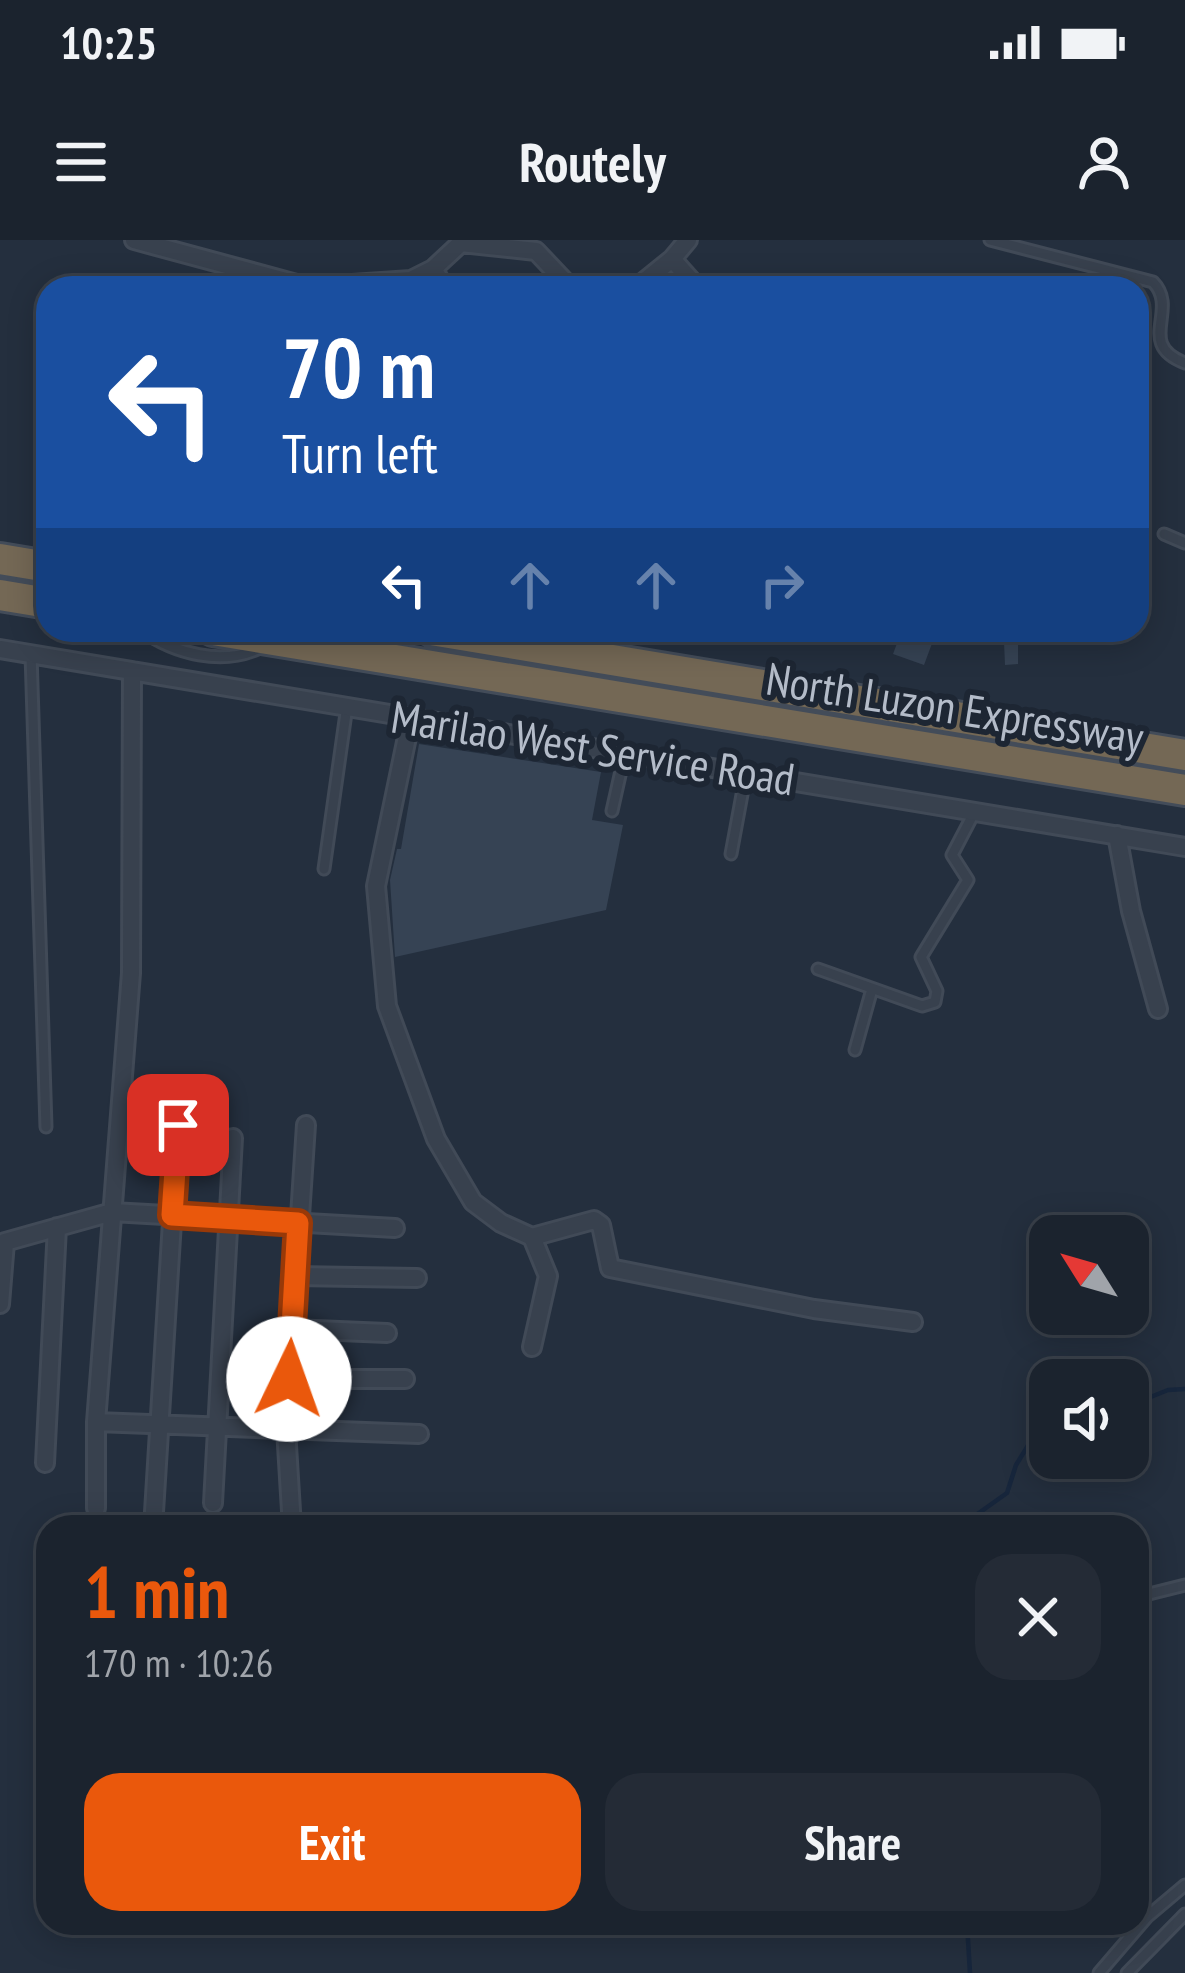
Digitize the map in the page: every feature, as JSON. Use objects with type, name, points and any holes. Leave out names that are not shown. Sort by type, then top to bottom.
[{"type":"highway","points":[[0,559],[36,565]]},
{"type":"highway","points":[[0,595],[36,601]]},
{"type":"highway","name":"North Luzon Expressway","points":[[287,642],[1185,790]]},
{"type":"highway","name":"North Luzon Expressway","points":[[502,642],[1185,755]]},
{"type":"street","points":[[134,240],[239,276]]},
{"type":"street","points":[[651,276],[688,240]]},
{"type":"street","points":[[419,276],[434,269],[461,242],[543,246],[563,276]]},
{"type":"street","points":[[672,260],[687,276]]},
{"type":"street","points":[[434,269],[438,276]]},
{"type":"street","name":"Marilao West Service Road","points":[[0,649],[1185,847]]},
{"type":"street","points":[[96,1508],[96,1422],[131,973],[132,671]]},
{"type":"street","points":[[411,718],[376,886],[387,1006],[436,1139],[473,1202],[501,1223],[532,1237],[594,1220],[602,1225],[610,1268],[814,1309],[913,1322]]},
{"type":"street","points":[[1117,835],[1158,1009]]},
{"type":"street","points":[[154,1513],[178,1125]]},
{"type":"street","points":[[291,1515],[286,1429],[305,1125]]},
{"type":"street","points":[[213,1503],[233,1138]]},
{"type":"street","points":[[0,1304],[4,1242],[112,1212],[395,1228]]},
{"type":"street","points":[[45,1463],[58,1227]]},
{"type":"street","points":[[532,1237],[548,1276],[532,1348]]},
{"type":"street","points":[[295,1276],[417,1278]]},
{"type":"street","points":[[292,1329],[387,1333]]},
{"type":"street","points":[[289,1379],[405,1379]]},
{"type":"street","points":[[96,1422],[419,1434]]},
{"type":"lane","points":[[990,240],[1130,276]]},
{"type":"lane","points":[[1149,281],[1162,298],[1159,340],[1163,351],[1185,363]]},
{"type":"lane","points":[[1164,534],[1185,543]]},
{"type":"lane","points":[[159,642],[221,658],[240,657],[271,642]]},
{"type":"lane","points":[[31,654],[46,1127]]},
{"type":"lane","points":[[324,869],[346,706]]},
{"type":"lane","points":[[612,811],[625,753]]},
{"type":"lane","points":[[731,854],[746,773]]},
{"type":"lane","points":[[818,969],[922,1006],[935,1002],[937,992],[921,956],[968,880],[952,855],[975,811]]},
{"type":"lane","points":[[855,1050],[872,988]]},
{"type":"lane","points":[[1149,1594],[1185,1585]]},
{"type":"lane","points":[[1149,1915],[1185,1885]]},
{"type":"lane","points":[[1127,1973],[1185,1914]]},
{"type":"lane","points":[[1099,1973],[1132,1935]]},
{"type":"building","points":[[898,642],[933,642],[924,665],[893,654]]},
{"type":"building","points":[[1004,642],[1018,642],[1018,664],[1005,665]]},
{"type":"building","points":[[419,744],[601,772],[592,820],[623,825],[606,910],[395,957],[390,880],[397,849],[401,849]]},
{"type":"waterway","points":[[1149,1398],[1185,1389]]},
{"type":"waterway","points":[[976,1515],[1007,1493],[1029,1444]]},
{"type":"waterway","points":[[968,1935],[970,1973]]},
{"type":"route","points":[[178,1125],[172,1215],[298,1223],[289,1379]]}]
